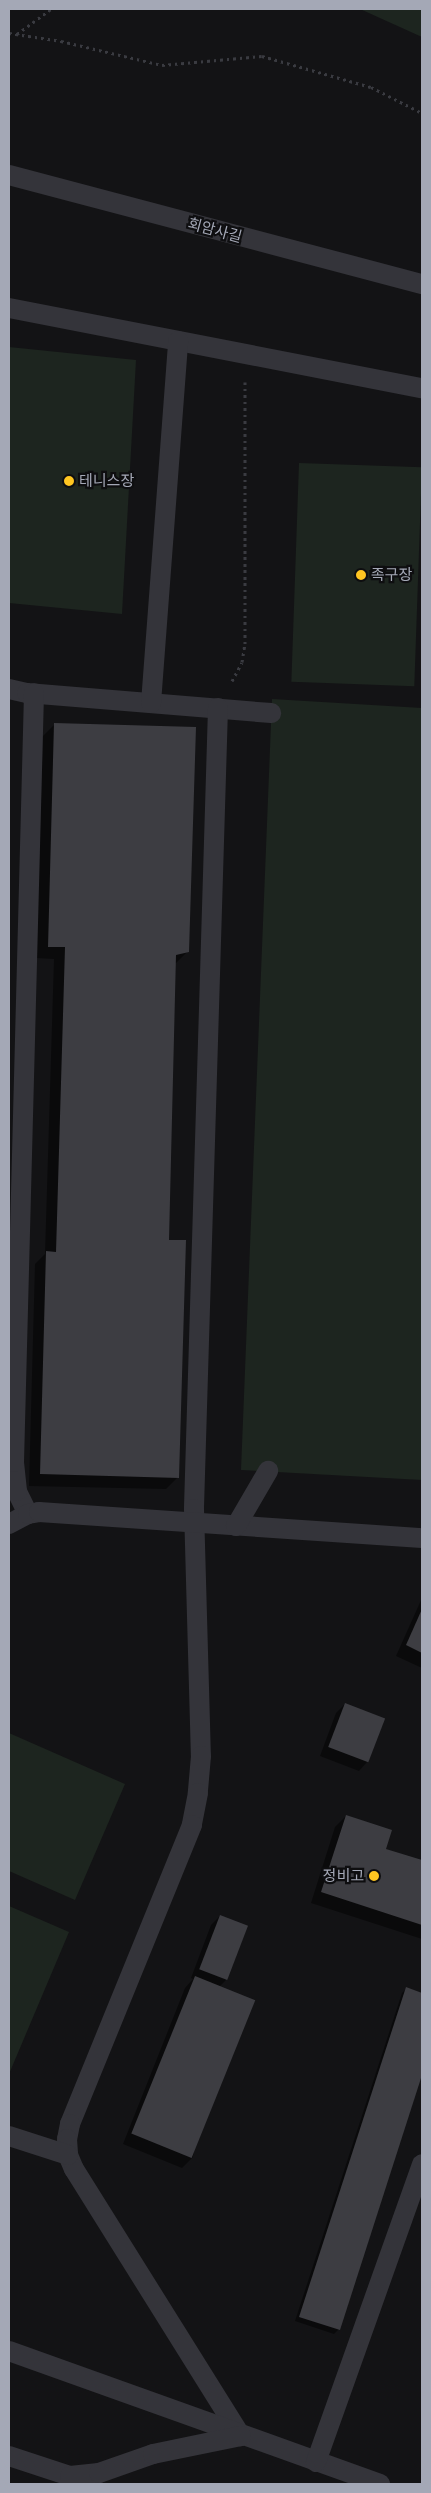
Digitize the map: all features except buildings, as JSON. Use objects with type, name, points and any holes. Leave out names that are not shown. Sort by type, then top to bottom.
[{"type":"lane","name":"회암사길","points":[[9,175],[422,284]]},
{"type":"lane","points":[[9,308],[422,388]]},
{"type":"lane","points":[[151,703],[178,341]]},
{"type":"lane","points":[[9,689],[34,693],[271,713]]},
{"type":"lane","points":[[28,1514],[17,1491],[14,1462],[34,693]]},
{"type":"lane","points":[[218,708],[194,1523],[201,1756],[198,1793],[192,1825],[70,2124],[67,2139],[68,2155],[74,2169],[241,2436]]},
{"type":"lane","points":[[236,1526],[268,1472]]},
{"type":"lane","points":[[9,1524],[28,1514],[422,1538]]},
{"type":"lane","points":[[9,2136],[68,2155]]},
{"type":"lane","points":[[316,2462],[422,2164]]},
{"type":"lane","points":[[9,2352],[380,2484]]},
{"type":"lane","points":[[9,2456],[70,2476],[98,2473],[153,2454],[241,2436]]},
{"type":"path","points":[[16,35],[50,9]]},
{"type":"path","points":[[9,34],[60,41],[162,65],[262,56],[371,87],[422,113]]},
{"type":"path","points":[[218,708],[242,662],[245,644],[244,354]]},
{"type":"shaded area","points":[[360,9],[422,9],[422,37]]},
{"type":"shaded area","name":"테니스장","points":[[9,347],[136,360],[122,614],[9,603]]},
{"type":"shaded area","name":"족구장","points":[[299,463],[422,467],[414,686],[291,682]]},
{"type":"shaded area","points":[[272,699],[422,708],[422,1480],[241,1470]]},
{"type":"shaded area","points":[[9,1733],[125,1784],[75,1900],[9,1871]]},
{"type":"shaded area","points":[[9,1906],[69,1932],[9,2074]]},
{"type":"place","name":"테니스장","points":[[69,481]]},
{"type":"place","name":"족구장","points":[[361,575]]},
{"type":"place","name":"정비고","points":[[374,1876]]}]
